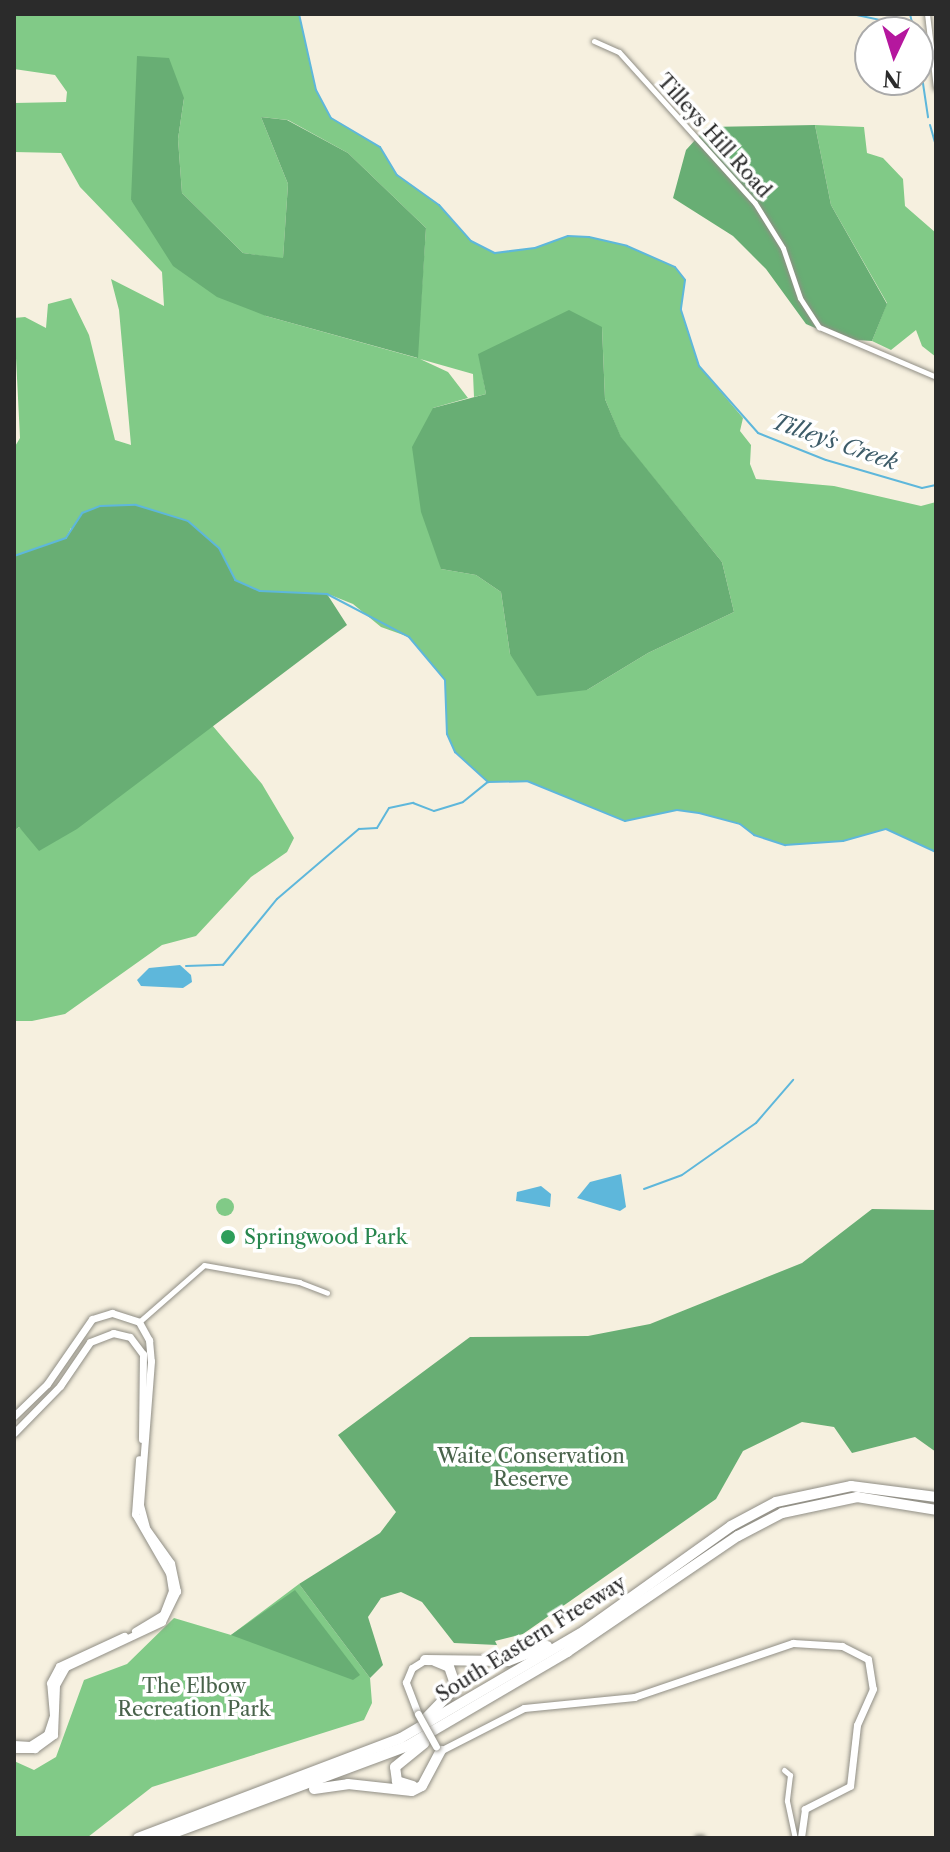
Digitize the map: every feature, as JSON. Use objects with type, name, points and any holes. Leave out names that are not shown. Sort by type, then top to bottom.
[{"type":"highway","name":"South Eastern Freeway","points":[[138,1838],[213,1806],[326,1769],[401,1738],[627,1602],[731,1526],[776,1502],[851,1486],[936,1497]]},
{"type":"highway","name":"South Eastern Freeway","points":[[160,1838],[216,1815],[385,1756],[490,1699],[633,1611],[738,1536],[782,1513],[857,1497],[936,1510]]},
{"type":"highway","points":[[425,1660],[520,1658],[627,1602]]},
{"type":"highway","points":[[326,1769],[414,1725],[450,1698],[456,1684],[449,1667],[425,1660]]},
{"type":"highway","points":[[438,1749],[415,1785],[397,1781],[394,1770],[399,1760],[490,1699]]},
{"type":"highway","points":[[216,1815],[334,1785],[412,1791],[422,1786],[438,1749]]},
{"type":"main road","points":[[14,1416],[47,1384],[92,1319],[112,1313],[139,1322]]},
{"type":"main road","points":[[127,1335],[139,1322]]},
{"type":"main road","points":[[14,1746],[30,1745],[47,1734],[53,1715],[50,1683],[59,1666],[152,1623],[171,1597],[169,1573],[141,1531],[134,1505],[146,1371],[138,1344],[139,1322]]},
{"type":"main road","points":[[14,1746],[35,1749],[54,1735],[59,1712],[56,1685],[66,1667],[151,1630],[168,1615],[176,1600],[171,1563],[146,1528],[140,1505],[151,1354],[139,1322]]},
{"type":"main road","points":[[14,1433],[54,1393],[90,1342],[109,1333],[127,1335],[138,1344]]},
{"type":"main road","points":[[425,1660],[412,1668],[406,1682],[418,1714],[438,1749],[524,1708],[634,1697],[793,1643],[842,1646],[868,1659],[874,1686],[857,1725],[850,1786],[805,1809],[798,1838]]},
{"type":"street","points":[[927,14],[936,87]]},
{"type":"street","name":"Tilleys Hill Road","points":[[594,41],[619,52],[755,203],[783,248],[800,298],[819,327],[936,377]]},
{"type":"street","points":[[139,1322],[204,1265],[299,1282],[327,1293]]},
{"type":"street","points":[[784,1770],[790,1775],[787,1801],[798,1838]]},
{"type":"green space","points":[[14,14],[299,14],[316,90],[331,118],[380,147],[397,175],[439,205],[471,241],[495,253],[535,248],[568,236],[589,237],[627,246],[675,267],[685,280],[681,310],[699,366],[743,418],[740,431],[751,445],[750,464],[756,479],[834,486],[921,506],[936,502],[936,852],[886,829],[843,841],[785,845],[754,835],[740,824],[699,813],[677,810],[625,821],[527,781],[488,782],[455,752],[447,734],[445,680],[409,637],[381,627],[353,604],[328,594],[260,591],[235,580],[219,548],[71,528],[66,538],[46,548],[14,556],[14,448],[20,438],[14,318],[25,317],[46,328],[48,304],[71,298],[89,335],[115,440],[131,445],[119,310],[111,279],[164,306],[162,272],[80,187],[61,153],[14,152],[14,103],[66,102],[67,92],[55,75],[14,69]],"holes":[[[184,98],[178,139],[182,193],[243,253],[283,259],[288,184],[261,117],[288,120],[348,153],[426,228],[417,358],[266,316],[131,200]],[[602,327],[605,399],[621,438],[722,562],[734,612],[648,653],[587,690],[510,654],[501,592],[476,575],[441,569],[433,408],[468,398],[448,372],[420,359],[473,374],[474,397],[486,394],[479,354]]]},
{"type":"green space","points":[[137,56],[169,58],[184,98],[178,139],[182,193],[243,253],[283,258],[288,184],[261,117],[287,120],[348,153],[426,228],[418,358],[266,316],[217,297],[173,266],[131,200]]},
{"type":"green space","points":[[815,125],[864,127],[867,153],[883,158],[903,179],[905,206],[936,233],[936,357],[922,346],[916,330],[891,350],[872,341],[887,303],[831,205]]},
{"type":"green space","points":[[815,125],[831,205],[887,304],[872,341],[841,339],[806,324],[766,269],[733,236],[673,198],[686,150],[707,127]]},
{"type":"green space","points":[[569,310],[602,327],[605,399],[621,437],[722,562],[734,612],[648,653],[587,690],[537,696],[510,654],[501,592],[476,575],[441,569],[421,512],[412,447],[433,408],[486,394],[478,354]]},
{"type":"green space","points":[[136,505],[188,521],[219,548],[235,580],[260,591],[327,594],[347,625],[77,829],[39,851],[19,827],[14,831],[14,556],[66,538],[82,513],[100,506]]},
{"type":"green space","points":[[14,585],[170,755],[212,725],[262,784],[294,838],[287,852],[251,877],[196,936],[162,945],[65,1014],[32,1021],[14,1021],[14,831],[19,827],[43,848]]},
{"type":"green space","points":[[225,1198],[234,1207],[225,1216],[216,1207]]},
{"type":"green space","name":"Waite Conservation Reserve","points":[[872,1209],[936,1210],[936,1452],[915,1437],[852,1453],[834,1427],[802,1422],[743,1451],[716,1499],[523,1634],[495,1641],[497,1645],[454,1643],[422,1602],[401,1592],[381,1598],[368,1617],[383,1665],[370,1678],[299,1584],[380,1533],[396,1512],[338,1435],[470,1337],[588,1336],[650,1324],[802,1263]]},
{"type":"green space","name":"The Elbow Recreation Park","points":[[299,1584],[370,1678],[372,1703],[364,1720],[152,1787],[88,1837],[14,1838],[14,1761],[34,1770],[56,1757],[84,1680],[127,1664],[174,1618],[231,1635]]},
{"type":"green space","points":[[295,1590],[360,1675],[353,1680],[231,1635]]},
{"type":"water","points":[[180,965],[191,975],[192,982],[183,988],[141,986],[137,980],[149,968]]},
{"type":"water","points":[[621,1174],[626,1207],[620,1211],[577,1198],[590,1182]]},
{"type":"water","points":[[541,1186],[551,1194],[550,1207],[516,1201],[517,1192]]},
{"type":"waterway","name":"Tilley's Creek","points":[[299,14],[316,90],[331,118],[380,147],[397,175],[439,205],[471,241],[495,253],[535,248],[568,236],[589,237],[627,246],[675,267],[685,280],[681,310],[699,366],[758,433],[826,460],[922,488],[936,485]]},
{"type":"waterway","points":[[852,14],[861,16]]},
{"type":"waterway","points":[[925,96],[928,117]]},
{"type":"waterway","points":[[930,125],[936,146]]},
{"type":"waterway","points":[[14,556],[66,538],[82,513],[100,506],[136,505],[188,521],[219,548],[235,580],[260,591],[327,594],[409,637],[445,680],[447,734],[455,752],[488,782]]},
{"type":"waterway","points":[[186,966],[223,965],[277,899],[359,829],[377,828],[389,808],[413,803],[434,811],[463,802],[488,782],[527,781],[625,821],[677,810],[699,813],[740,824],[754,835],[785,845],[843,841],[886,829],[936,852]]},
{"type":"waterway","points":[[644,1189],[682,1175],[756,1123],[793,1080]]},
{"type":"place","name":"Springwood Park","points":[[228,1237]]}]
